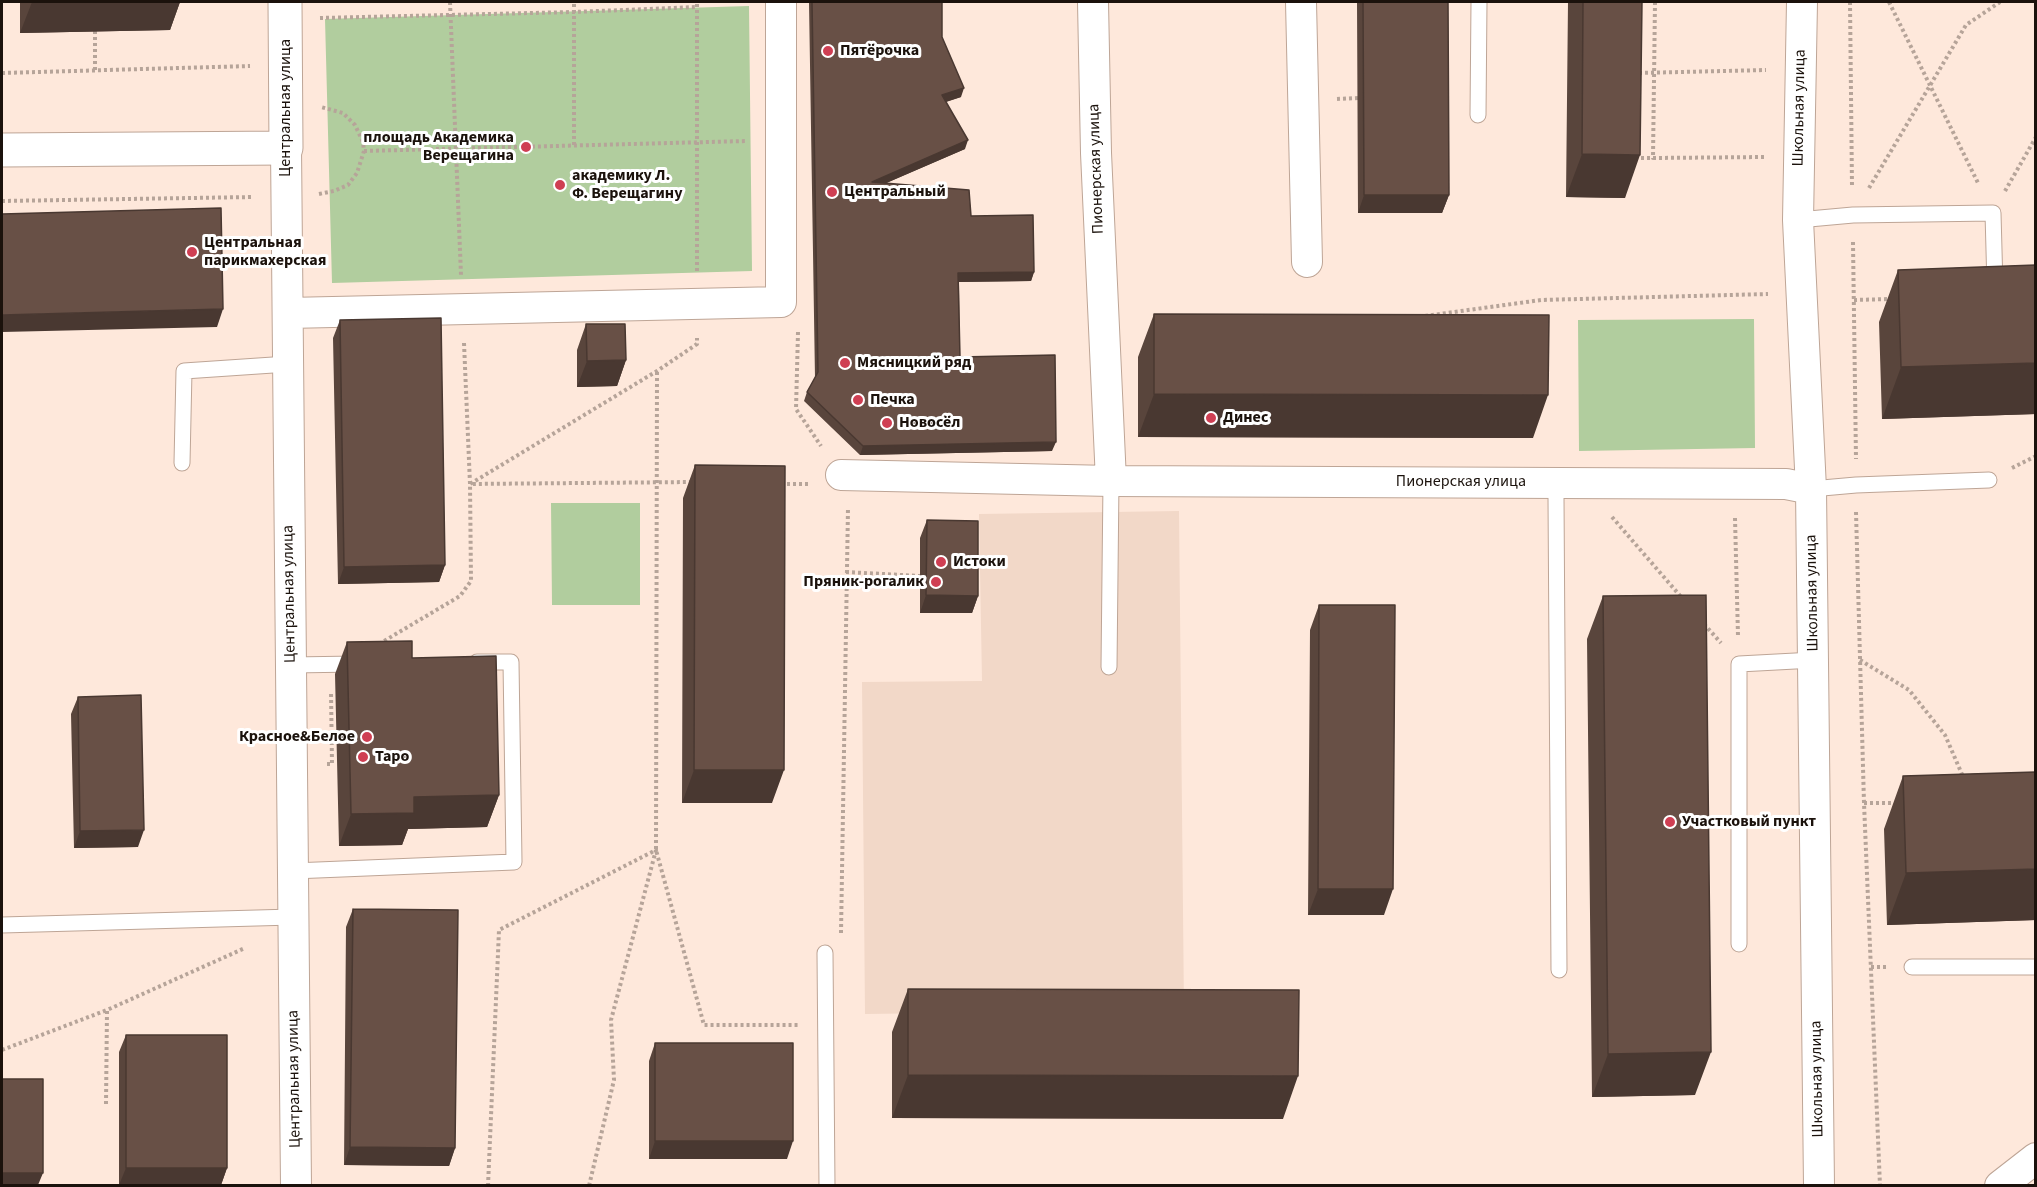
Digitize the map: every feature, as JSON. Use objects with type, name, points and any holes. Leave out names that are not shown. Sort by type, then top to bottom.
[{"type":"main road","name":"Центральная улица","points":[[286,148],[298,10]]},
{"type":"main road","points":[[2,150],[286,148]]},
{"type":"street","points":[[288,313],[781,302],[781,2]]},
{"type":"street","name":"Пионерская улица","points":[[1093,2],[1096,153],[1111,481]]},
{"type":"street","points":[[1301,2],[1307,262]]},
{"type":"street","name":"Школьная улица","points":[[1802,2],[1798,220],[1811,489],[1819,1185]]},
{"type":"street","name":"Центральная улица","points":[[286,148],[296,1185]]},
{"type":"street","name":"Пионерская улица","points":[[844,480],[1786,484],[1811,489]]},
{"type":"street","points":[[2000,1185],[2036,1158]]},
{"type":"lane","points":[[1478,115],[1479,2]]},
{"type":"lane","points":[[1798,220],[1853,215],[1993,213],[1995,296]]},
{"type":"lane","points":[[182,463],[184,371],[288,364]]},
{"type":"lane","points":[[1811,489],[1856,484],[1989,480]]},
{"type":"lane","name":"Пионерская улица","points":[[1109,667],[1111,481]]},
{"type":"lane","points":[[1558,483],[1556,497],[1559,970]]},
{"type":"lane","points":[[1739,944],[1739,664],[1814,660]]},
{"type":"lane","points":[[293,871],[514,862],[511,662],[463,663]]},
{"type":"lane","points":[[291,665],[367,664]]},
{"type":"lane","points":[[2,925],[293,917]]},
{"type":"lane","points":[[825,953],[827,1185]]},
{"type":"lane","points":[[1911,967],[2036,967]]},
{"type":"path","points":[[292,765],[332,764],[331,673],[459,596],[471,581],[470,484],[450,2]]},
{"type":"path","points":[[574,2],[574,145]]},
{"type":"path","points":[[1653,158],[1655,2]]},
{"type":"path","points":[[1850,2],[1860,660],[1880,1185]]},
{"type":"path","points":[[1889,2],[1993,213]]},
{"type":"path","points":[[1853,215],[1966,25],[2000,2]]},
{"type":"path","points":[[298,10],[451,15],[574,12],[697,4],[697,344],[657,371],[470,484]]},
{"type":"path","points":[[95,32],[95,70]]},
{"type":"path","points":[[2,73],[254,66]]},
{"type":"path","points":[[1635,73],[1767,69]]},
{"type":"path","points":[[314,106],[343,113],[355,125],[363,142],[357,173],[348,184],[334,191],[316,195]]},
{"type":"path","points":[[1993,213],[2036,137]]},
{"type":"path","points":[[363,151],[781,141]]},
{"type":"path","points":[[1625,158],[1768,157]]},
{"type":"path","points":[[2,201],[256,197]]},
{"type":"path","points":[[1414,317],[1541,300],[1772,294]]},
{"type":"path","points":[[1854,300],[1898,299]]},
{"type":"path","points":[[798,321],[796,410],[844,480],[846,572],[840,942]]},
{"type":"path","points":[[589,1185],[614,1080],[611,1020],[656,850],[657,371]]},
{"type":"path","points":[[773,483],[844,480]]},
{"type":"path","points":[[470,484],[703,482]]},
{"type":"path","points":[[1734,512],[1739,664]]},
{"type":"path","points":[[1609,515],[1686,603]]},
{"type":"path","points":[[846,572],[920,576]]},
{"type":"path","points":[[1701,620],[1739,664]]},
{"type":"path","points":[[1860,660],[1910,690],[1945,735],[1969,790]]},
{"type":"path","points":[[1864,803],[1907,803]]},
{"type":"path","points":[[656,850],[704,1025],[826,1026]]},
{"type":"path","points":[[488,1185],[498,930],[656,850]]},
{"type":"path","points":[[2,1050],[107,1010],[254,944]]},
{"type":"path","points":[[106,1104],[107,1010]]},
{"type":"shaded area","points":[[1179,511],[1184,1010],[865,1014],[862,682],[982,681],[979,514]]},
{"type":"green space","points":[[749,6],[752,271],[332,283],[325,19]]},
{"type":"green space","points":[[1754,319],[1755,448],[1579,451],[1578,320]]},
{"type":"green space","points":[[551,503],[640,503],[640,605],[552,605]]},
{"type":"building","points":[[812,2],[942,2],[942,37],[964,88],[942,95],[968,140],[872,182],[969,190],[971,216],[1033,215],[1034,272],[958,273],[960,357],[1055,355],[1056,442],[863,446],[807,392],[818,372]]},
{"type":"building","points":[[1363,2],[1448,2],[1449,195],[1364,195]]},
{"type":"building","points":[[1583,2],[1642,2],[1640,155],[1582,154]]},
{"type":"building","points":[[221,208],[223,309],[2,315],[2,214]]},
{"type":"building","points":[[2036,265],[2036,363],[1901,367],[1898,270]]},
{"type":"building","points":[[1154,314],[1549,315],[1548,395],[1154,394]]},
{"type":"building","points":[[441,318],[445,565],[344,567],[340,320]]},
{"type":"building","points":[[586,324],[625,324],[626,360],[587,361]]},
{"type":"building","points":[[695,465],[785,466],[784,770],[694,770]]},
{"type":"building","points":[[927,520],[978,521],[978,596],[926,595]]},
{"type":"building","points":[[1706,595],[1711,1052],[1608,1054],[1603,596]]},
{"type":"building","points":[[1319,605],[1395,605],[1393,889],[1318,889]]},
{"type":"building","points":[[412,641],[412,658],[496,656],[499,795],[414,797],[414,813],[351,814],[347,642]]},
{"type":"building","points":[[141,695],[144,830],[80,831],[78,697]]},
{"type":"building","points":[[2036,772],[2036,869],[1906,873],[1903,776]]},
{"type":"building","points":[[353,909],[458,910],[455,1148],[350,1147]]},
{"type":"building","points":[[908,989],[1299,990],[1298,1076],[908,1075]]},
{"type":"building","points":[[126,1035],[227,1035],[227,1168],[126,1168]]},
{"type":"building","points":[[655,1043],[793,1043],[793,1141],[655,1141]]},
{"type":"building","points":[[2,1079],[43,1079],[43,1173],[2,1173]]},
{"type":"place","name":"Пятёрочка","points":[[828,51]]},
{"type":"place","name":"площадь Академика Верещагина","points":[[526,147]]},
{"type":"place","name":"академику Л. Ф. Верещагину","points":[[560,185]]},
{"type":"place","name":"Центральный","points":[[832,192]]},
{"type":"place","name":"Центральная парикмахерская","points":[[192,252]]},
{"type":"place","name":"Мясницкий ряд","points":[[845,363]]},
{"type":"place","name":"Печка","points":[[858,400]]},
{"type":"place","name":"Динес","points":[[1211,418]]},
{"type":"place","name":"Новосёл","points":[[887,423]]},
{"type":"place","name":"Истоки","points":[[941,562]]},
{"type":"place","name":"Пряник-рогалик","points":[[936,582]]},
{"type":"place","name":"Красное&Белое","points":[[367,737]]},
{"type":"place","name":"Таро","points":[[363,757]]},
{"type":"place","name":"Участковый пункт","points":[[1670,822]]}]
